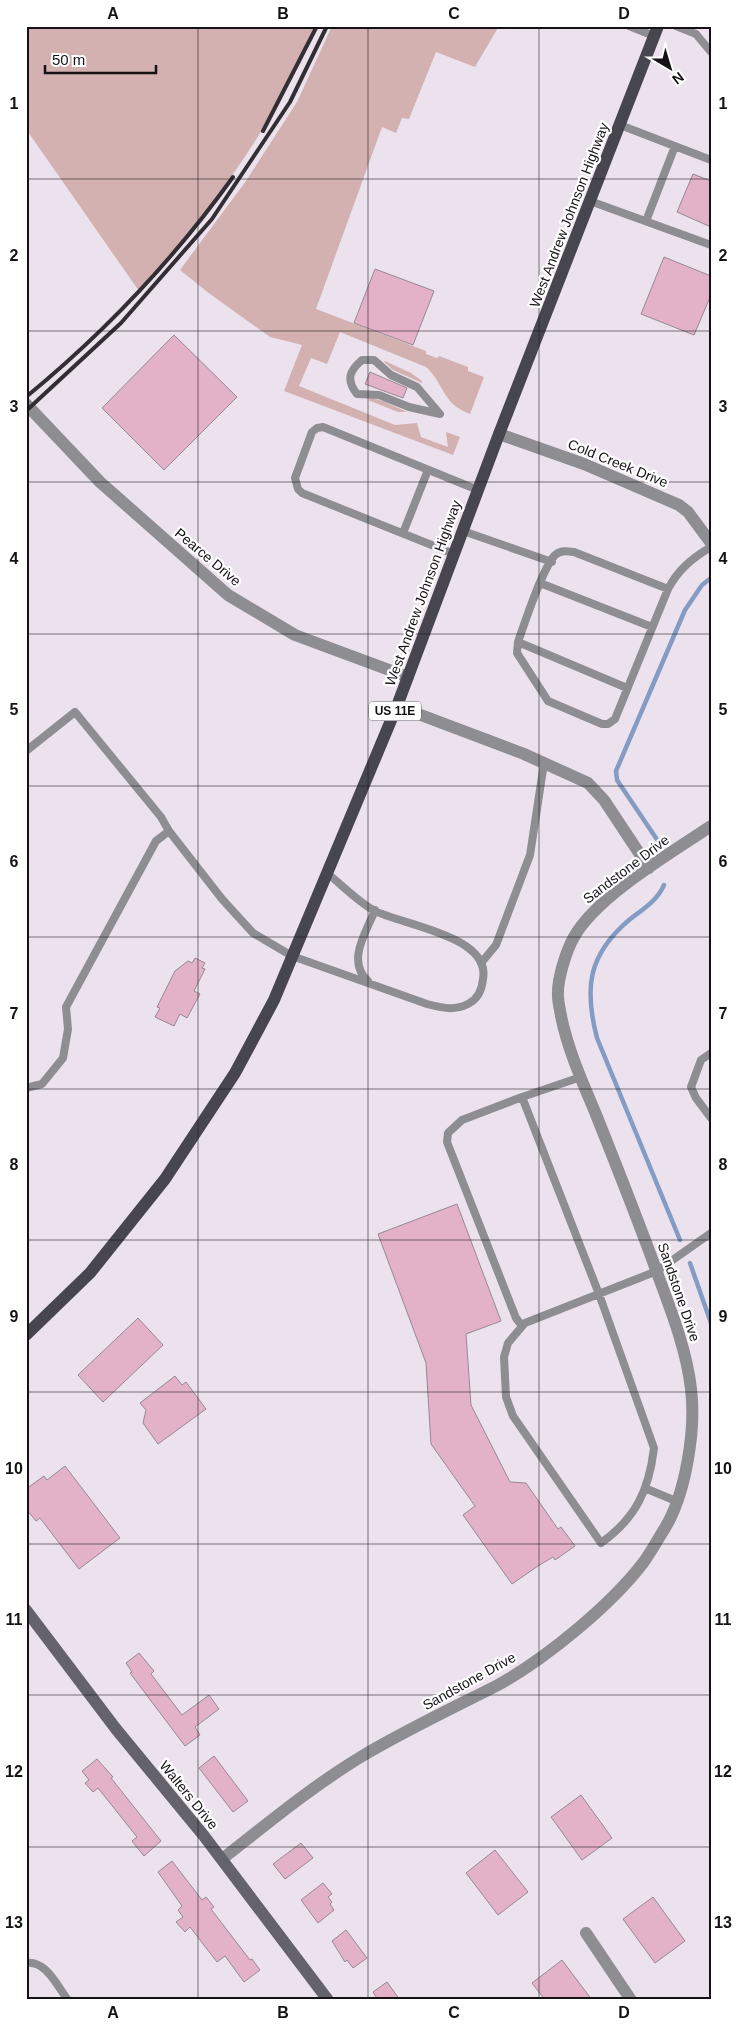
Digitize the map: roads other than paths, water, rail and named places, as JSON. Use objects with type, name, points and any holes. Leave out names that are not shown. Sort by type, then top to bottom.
[{"type":"main road","name":"West Andrew Johnson Highway","points":[[26,1335],[90,1273],[165,1179],[235,1073],[274,1000],[397,706],[499,434],[656,31]]},
{"type":"street","name":"Pearce Drive","points":[[26,404],[100,482],[228,595],[294,635],[408,677]]},
{"type":"street","name":"Cold Creek Drive","points":[[499,434],[584,464],[679,505],[688,512],[711,543]]},
{"type":"street","points":[[397,706],[544,763],[588,783],[604,800],[649,868]]},
{"type":"street","name":"Sandstone Drive","points":[[222,1859],[318,1784],[398,1736],[500,1684],[536,1660],[606,1603],[643,1563],[668,1524],[685,1476],[692,1425],[692,1388],[682,1348],[657,1271],[570,1050],[558,996],[562,968],[573,938],[588,917],[605,901],[649,868],[711,826]]},
{"type":"street","name":"Walters Drive","points":[[26,1610],[110,1722],[222,1859],[328,2000]]},
{"type":"street","points":[[586,1933],[631,2000]]},
{"type":"lane","points":[[629,26],[656,31]]},
{"type":"lane","points":[[676,26],[696,34],[704,46],[711,52]]},
{"type":"lane","points":[[620,125],[711,160]]},
{"type":"lane","points":[[646,221],[675,146]]},
{"type":"lane","points":[[590,201],[711,245]]},
{"type":"lane","points":[[362,360],[374,360],[391,375],[417,387],[440,414],[409,407],[379,394],[357,394],[350,386],[350,376],[354,367],[362,360]]},
{"type":"lane","points":[[454,554],[298,489],[295,478],[312,432],[317,428],[323,427],[478,490]]},
{"type":"lane","points":[[403,534],[428,470]]},
{"type":"lane","points":[[463,531],[552,562]]},
{"type":"lane","points":[[668,589],[574,552],[562,551],[556,555],[540,583],[518,642],[517,653],[548,702],[602,724],[608,724],[614,719],[652,626],[675,576],[693,558],[711,547]]},
{"type":"lane","points":[[540,583],[652,626]]},
{"type":"lane","points":[[518,642],[627,688]]},
{"type":"lane","points":[[26,751],[75,712],[147,798],[169,831],[222,900],[252,932],[292,956],[428,1004],[448,1009],[460,1008],[474,1001],[482,990],[484,975],[482,963],[476,953],[463,943],[375,910],[327,873]]},
{"type":"lane","points":[[482,963],[496,945],[530,855],[544,763]]},
{"type":"lane","points":[[26,1088],[42,1084],[63,1058],[68,1029],[66,1007],[156,841],[169,831]]},
{"type":"lane","points":[[370,984],[362,976],[357,965],[358,952],[375,910]]},
{"type":"lane","points":[[711,1053],[701,1060],[692,1087],[696,1098],[711,1118]]},
{"type":"lane","points":[[522,1326],[516,1318],[447,1142],[448,1133],[462,1120],[581,1077]]},
{"type":"lane","points":[[522,1097],[599,1294],[652,1438],[653,1457],[651,1474],[642,1499],[617,1532],[601,1543],[514,1416],[508,1403],[504,1357],[508,1343],[525,1323],[599,1294],[657,1271],[711,1233]]},
{"type":"lane","points":[[646,1489],[676,1501]]},
{"type":"lane","points":[[26,1963],[34,1962],[42,1965],[68,2000]]},
{"type":"waterway","points":[[658,841],[617,780],[616,771],[685,610],[702,585],[711,578]]},
{"type":"waterway","points":[[664,885],[654,900],[615,933],[605,946],[597,960],[593,973],[591,1003],[597,1038],[680,1240]]},
{"type":"waterway","points":[[690,1263],[711,1323]]},
{"type":"railway","points":[[263,131],[317,26]]},
{"type":"railway","points":[[26,411],[121,323],[212,219],[290,102],[327,26]]},
{"type":"railway","points":[[26,397],[55,373],[137,294],[187,237],[233,177]]}]
